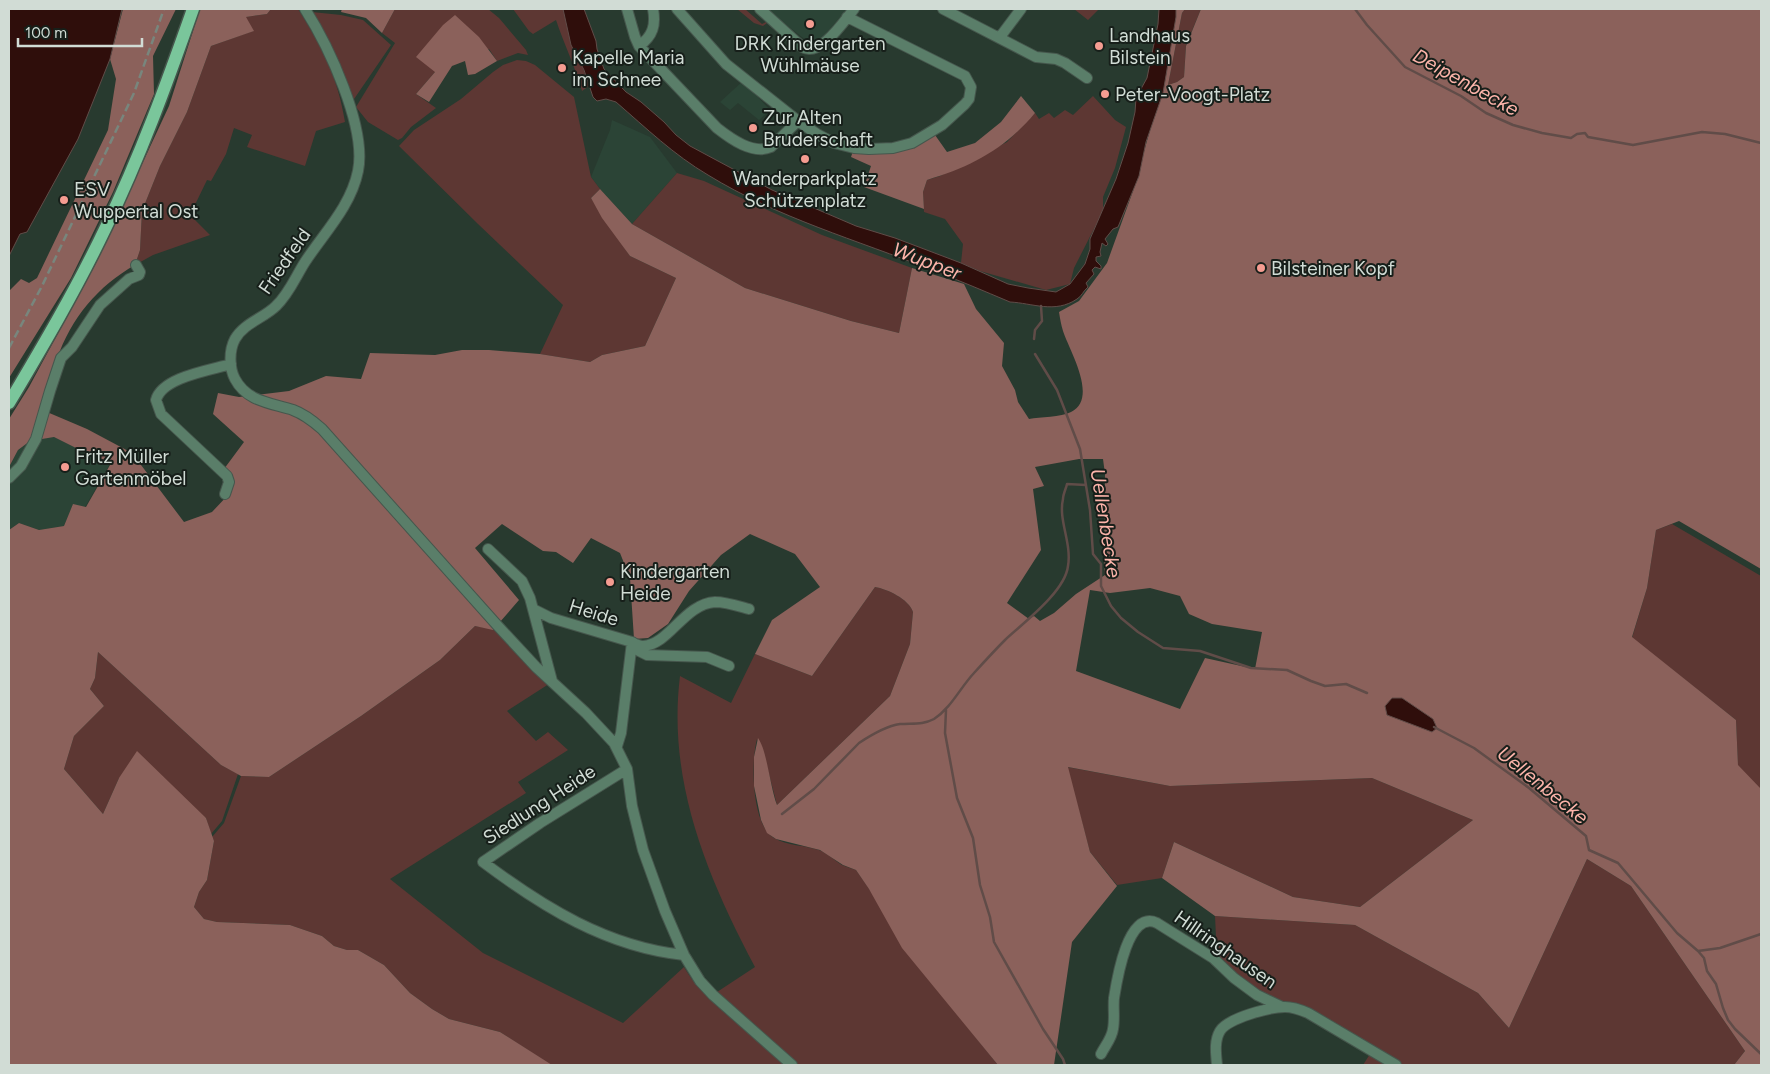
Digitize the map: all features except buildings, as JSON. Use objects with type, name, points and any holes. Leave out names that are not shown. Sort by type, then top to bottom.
[{"type":"main road","points":[[9,404],[58,321],[109,221],[142,145],[193,9]]},
{"type":"street","name":"Friedfeld","points":[[231,364],[235,339],[248,325],[272,310],[282,300],[346,203],[358,171],[360,154],[358,138],[345,92],[326,47],[305,9]]},
{"type":"street","points":[[627,9],[639,46],[717,128],[745,146],[760,150],[771,147],[798,121]]},
{"type":"street","points":[[639,46],[652,33],[654,24],[653,9]]},
{"type":"street","points":[[676,9],[726,64],[798,121],[816,134],[834,142],[854,148],[869,149],[893,148],[912,143],[942,125],[969,99],[971,87],[965,76],[851,13],[820,46],[809,50],[760,9]]},
{"type":"street","points":[[942,9],[1000,37],[1036,58],[1056,59],[1065,63],[1087,78]]},
{"type":"street","points":[[1000,37],[1021,9]]},
{"type":"street","points":[[9,478],[21,466],[36,439],[61,358],[72,347],[100,305],[128,279],[139,275],[140,272],[136,265]]},
{"type":"street","points":[[225,494],[229,482],[227,476],[161,414],[156,400],[159,392],[174,381],[231,364],[235,379],[248,395],[298,412],[322,428],[497,625],[617,746],[627,769],[632,806],[643,850],[662,904],[684,956],[700,981],[713,995],[792,1065]]},
{"type":"street","points":[[488,549],[522,581],[533,609],[552,682]]},
{"type":"street","points":[[632,642],[642,646],[653,642],[666,635],[691,610],[713,602],[749,609]]},
{"type":"street","name":"Heide","points":[[533,609],[551,618],[632,642],[621,734],[617,746]]},
{"type":"street","points":[[632,642],[639,651],[647,655],[707,658],[729,666]]},
{"type":"street","name":"Siedlung Heide","points":[[627,769],[555,813],[483,862],[532,897],[580,925],[629,944],[661,953],[684,956]]},
{"type":"street","name":"Hillringhausen","points":[[1101,1054],[1113,1029],[1114,1000],[1128,943],[1136,928],[1145,921],[1150,920],[1157,923],[1213,958],[1234,978],[1257,995],[1282,1007]]},
{"type":"street","name":"Hillringhausen","points":[[1216,1065],[1216,1039],[1224,1026],[1242,1017],[1282,1007],[1294,1008],[1308,1013],[1396,1065]]},
{"type":"shaded area","points":[[123,9],[176,9],[153,56],[154,94],[113,192],[71,278],[9,378],[9,291],[21,279],[29,283],[37,278],[108,130],[116,79],[110,59]]},
{"type":"shaded area","points":[[200,9],[271,9],[267,14],[246,17],[254,31],[211,46],[187,112],[160,166],[142,211],[140,250],[135,265],[109,283],[87,304],[63,344],[57,359],[51,385],[47,412],[87,429],[132,453],[184,522],[212,512],[229,494],[224,469],[244,442],[213,414],[218,393],[239,397],[289,391],[326,376],[361,379],[370,353],[435,355],[462,350],[489,350],[540,354],[590,362],[602,355],[645,346],[676,278],[630,256],[602,218],[591,198],[600,189],[632,224],[745,288],[851,321],[899,333],[912,268],[964,284],[976,309],[1004,343],[1002,366],[1015,390],[1018,402],[1029,419],[1056,416],[1071,412],[1079,405],[1082,396],[1080,373],[1063,331],[1059,312],[1079,301],[1107,263],[1133,191],[1164,80],[1174,9],[1185,9],[1182,13],[1168,85],[1184,77],[1186,46],[1201,9],[1761,9],[1761,569],[1679,521],[1656,530],[1647,588],[1632,637],[1736,720],[1738,765],[1761,789],[1761,1065],[1734,1065],[1745,1051],[1631,886],[1587,859],[1509,1028],[1478,993],[1355,925],[1215,916],[1162,878],[1174,842],[1293,897],[1360,907],[1473,820],[1372,778],[1170,786],[1068,767],[1090,852],[1117,886],[1072,942],[1054,1065],[998,1065],[902,948],[869,889],[856,870],[843,865],[820,850],[776,839],[767,833],[761,820],[754,786],[754,757],[758,738],[764,751],[777,805],[890,696],[910,644],[913,612],[911,607],[891,592],[875,587],[812,676],[755,654],[772,620],[820,587],[795,554],[750,534],[721,555],[689,591],[668,624],[648,638],[634,639],[630,578],[620,553],[591,538],[573,563],[556,552],[543,551],[502,524],[475,548],[519,600],[493,630],[475,626],[440,660],[361,716],[269,777],[241,776],[221,765],[98,652],[95,678],[90,689],[104,706],[74,736],[64,769],[103,814],[119,778],[137,751],[206,818],[214,841],[207,880],[199,892],[194,907],[204,919],[217,922],[290,925],[322,936],[334,946],[347,950],[358,950],[384,965],[410,993],[432,1009],[449,1019],[500,1032],[552,1065],[9,1065],[9,530],[19,523],[39,530],[64,526],[73,504],[86,507],[110,465],[54,437],[30,441],[18,450],[9,467],[9,419],[29,387],[96,263],[169,106]],"holes":[[[1079,459],[1103,459],[1105,474],[1105,575],[1076,594],[1054,613],[1040,621],[1034,616],[1029,619],[1007,603],[1041,550],[1033,489],[1044,486],[1035,467]],[[1150,588],[1180,596],[1189,614],[1212,624],[1262,632],[1255,669],[1205,658],[1180,709],[1076,671],[1090,590],[1110,593]]]},
{"type":"shaded area","points":[[271,9],[298,9],[316,38],[331,69],[345,122],[316,131],[305,166],[247,147],[252,135],[234,128],[226,154],[211,181],[207,180],[190,215],[210,235],[153,255],[135,265],[140,250],[142,211],[160,166],[187,112],[211,46],[253,31],[245,17],[267,14]]},
{"type":"shaded area","points":[[342,9],[395,9],[382,33],[366,18],[341,12]]},
{"type":"shaded area","points":[[395,9],[488,9],[499,18],[526,50],[528,55],[518,53],[497,61],[489,49],[435,72],[416,94],[436,108],[411,127],[398,140],[368,122],[356,107],[395,43],[382,33]]},
{"type":"shaded area","points":[[513,9],[563,9],[589,86],[582,91],[556,20],[533,34]]},
{"type":"shaded area","points":[[737,9],[745,9],[762,24],[767,23],[763,26],[754,23]]},
{"type":"shaded area","name":"DRK Kindergarten Wühlmäuse","points":[[766,9],[847,9],[821,40],[811,44]]},
{"type":"shaded area","points":[[1074,9],[1099,9],[1088,20]]},
{"type":"shaded area","points":[[1185,9],[1201,9],[1186,45],[1184,77],[1168,85],[1182,13]]},
{"type":"shaded area","points":[[312,12],[341,15],[363,20],[391,45],[352,102]]},
{"type":"shaded area","points":[[455,15],[479,37],[497,61],[475,74],[468,75],[465,61],[452,66],[429,102],[416,94],[435,72],[416,57],[443,25]]},
{"type":"shaded area","points":[[517,60],[535,65],[574,97],[591,177],[600,189],[591,198],[630,256],[676,278],[645,346],[602,355],[590,362],[540,354],[563,305],[399,146],[414,130],[461,99],[493,72],[503,65]]},
{"type":"shaded area","points":[[743,81],[770,110],[759,120],[738,103],[730,110],[720,102]]},
{"type":"shaded area","points":[[1021,96],[1035,113],[1024,126],[999,147],[973,163],[927,180],[923,192],[924,209],[864,187],[871,166],[851,157],[853,151],[919,144],[935,135],[947,152],[975,143],[1001,122]]},
{"type":"shaded area","points":[[1093,96],[1115,120],[1126,127],[1115,168],[1103,197],[1103,211],[1074,268],[1070,284],[1046,290],[980,271],[961,263],[963,244],[945,219],[924,212],[923,192],[927,180],[940,176],[1007,142],[1035,113],[1039,119],[1049,113],[1054,118],[1065,110],[1073,115]]},
{"type":"shaded area","points":[[612,120],[650,137],[677,173],[632,224],[591,177],[610,130]]},
{"type":"shaded area","points":[[677,173],[704,181],[822,235],[912,268],[899,333],[851,321],[745,288],[632,224]]},
{"type":"shaded area","points":[[54,437],[110,464],[85,507],[73,505],[64,526],[39,530],[19,523],[9,530],[9,467],[18,450],[30,440]]},
{"type":"shaded area","points":[[1672,524],[1761,576],[1761,790],[1738,766],[1736,720],[1632,638],[1647,588],[1656,530]]},
{"type":"shaded area","points":[[875,587],[891,592],[902,599],[911,607],[913,612],[910,644],[890,696],[777,805],[763,751],[757,739],[754,777],[757,807],[766,831],[774,838],[785,843],[819,850],[842,865],[856,870],[954,1010],[998,1065],[798,1065],[717,992],[755,967],[737,933],[707,863],[685,790],[679,753],[680,676],[731,703],[755,654],[812,676]]},
{"type":"shaded area","points":[[497,625],[552,682],[507,711],[536,741],[548,732],[568,750],[518,782],[526,793],[390,879],[483,953],[623,1023],[684,967],[705,994],[739,1021],[786,1065],[551,1065],[500,1032],[449,1019],[432,1009],[410,993],[384,965],[358,950],[347,950],[334,946],[322,936],[290,925],[217,922],[204,919],[194,907],[199,892],[207,880],[214,841],[212,837],[224,823],[241,776],[269,777],[361,716],[440,660],[475,626],[493,629]]},
{"type":"shaded area","points":[[98,652],[221,765],[238,774],[222,821],[211,834],[206,818],[119,778],[103,814],[64,769],[74,736],[104,706],[90,689],[95,678]]},
{"type":"shaded area","points":[[1067,767],[1170,786],[1372,778],[1473,820],[1360,907],[1293,897],[1174,842],[1162,878],[1117,885],[1090,852]]},
{"type":"shaded area","points":[[1587,859],[1631,886],[1745,1051],[1734,1065],[1401,1065],[1296,1005],[1277,1001],[1259,993],[1217,957],[1215,916],[1355,925],[1478,993],[1509,1028]]},
{"type":"shaded area","points":[[1370,1054],[1390,1065],[1363,1065]]},
{"type":"water","points":[[9,9],[122,9],[110,59],[78,139],[27,232],[20,234],[9,256]]},
{"type":"water","name":"Wupper","points":[[563,9],[584,9],[604,69],[626,92],[641,102],[690,146],[772,190],[856,226],[895,238],[961,263],[1008,284],[1056,292],[1070,284],[1085,264],[1090,249],[1090,239],[1116,179],[1128,143],[1136,98],[1147,78],[1158,24],[1159,9],[1176,9],[1176,17],[1163,93],[1146,142],[1139,176],[1118,227],[1113,229],[1105,239],[1108,244],[1106,246],[1102,243],[1101,256],[1096,257],[1096,261],[1101,266],[1101,269],[1095,267],[1092,270],[1094,274],[1086,283],[1088,287],[1079,298],[1060,306],[1052,307],[1010,302],[790,216],[762,204],[708,175],[672,150],[616,102],[606,99],[597,101],[593,97],[584,70],[571,45]]},
{"type":"water","points":[[1392,698],[1402,698],[1433,719],[1437,728],[1432,732],[1387,715],[1385,706]]},
{"type":"waterway","name":"Deipenbecke","points":[[1355,9],[1405,67],[1461,96],[1486,113],[1513,125],[1571,138],[1577,134],[1585,133],[1588,137],[1633,145],[1702,132],[1725,134],[1761,143]]},
{"type":"waterway","name":"Uellenbecke","points":[[1034,339],[1035,330],[1042,321],[1041,306]]},
{"type":"waterway","name":"Uellenbecke","points":[[1035,354],[1057,390],[1080,449],[1090,510],[1093,554],[1101,564],[1101,586],[1111,606],[1121,618],[1138,632],[1163,648],[1200,651],[1251,668],[1287,670],[1325,686],[1346,684],[1367,693]]},
{"type":"waterway","points":[[782,814],[814,789],[859,743],[889,727],[926,722],[934,719],[950,704],[993,652],[1042,606],[1059,586],[1068,566],[1069,557],[1062,515],[1064,493],[1067,484],[1086,485]]},
{"type":"waterway","points":[[946,710],[945,733],[957,798],[973,838],[980,885],[990,917],[994,942],[1065,1065]]},
{"type":"waterway","name":"Uellenbecke","points":[[1434,727],[1474,748],[1529,788],[1586,836],[1589,850],[1618,863],[1677,933],[1698,951],[1720,948],[1761,934]]},
{"type":"waterway","points":[[1698,951],[1704,958],[1707,971],[1716,984],[1728,1020],[1761,1054]]},
{"type":"railway","points":[[9,348],[42,286],[134,93],[164,9]]},
{"type":"place","name":"DRK Kindergarten Wühlmäuse","points":[[810,24]]},
{"type":"place","name":"Landhaus Bilstein","points":[[1099,46]]},
{"type":"place","name":"Kapelle Maria im Schnee","points":[[562,68]]},
{"type":"place","name":"Peter-Voogt-Platz","points":[[1105,94]]},
{"type":"place","name":"Zur Alten Bruderschaft","points":[[753,128]]},
{"type":"place","name":"Wanderparkplatz Schützenplatz","points":[[805,159]]},
{"type":"place","name":"ESV Wuppertal Ost","points":[[64,200]]},
{"type":"place","name":"Bilsteiner Kopf","points":[[1261,268]]},
{"type":"place","name":"Fritz Müller Gartenmöbel","points":[[65,467]]},
{"type":"place","name":"Kindergarten Heide","points":[[610,582]]}]
